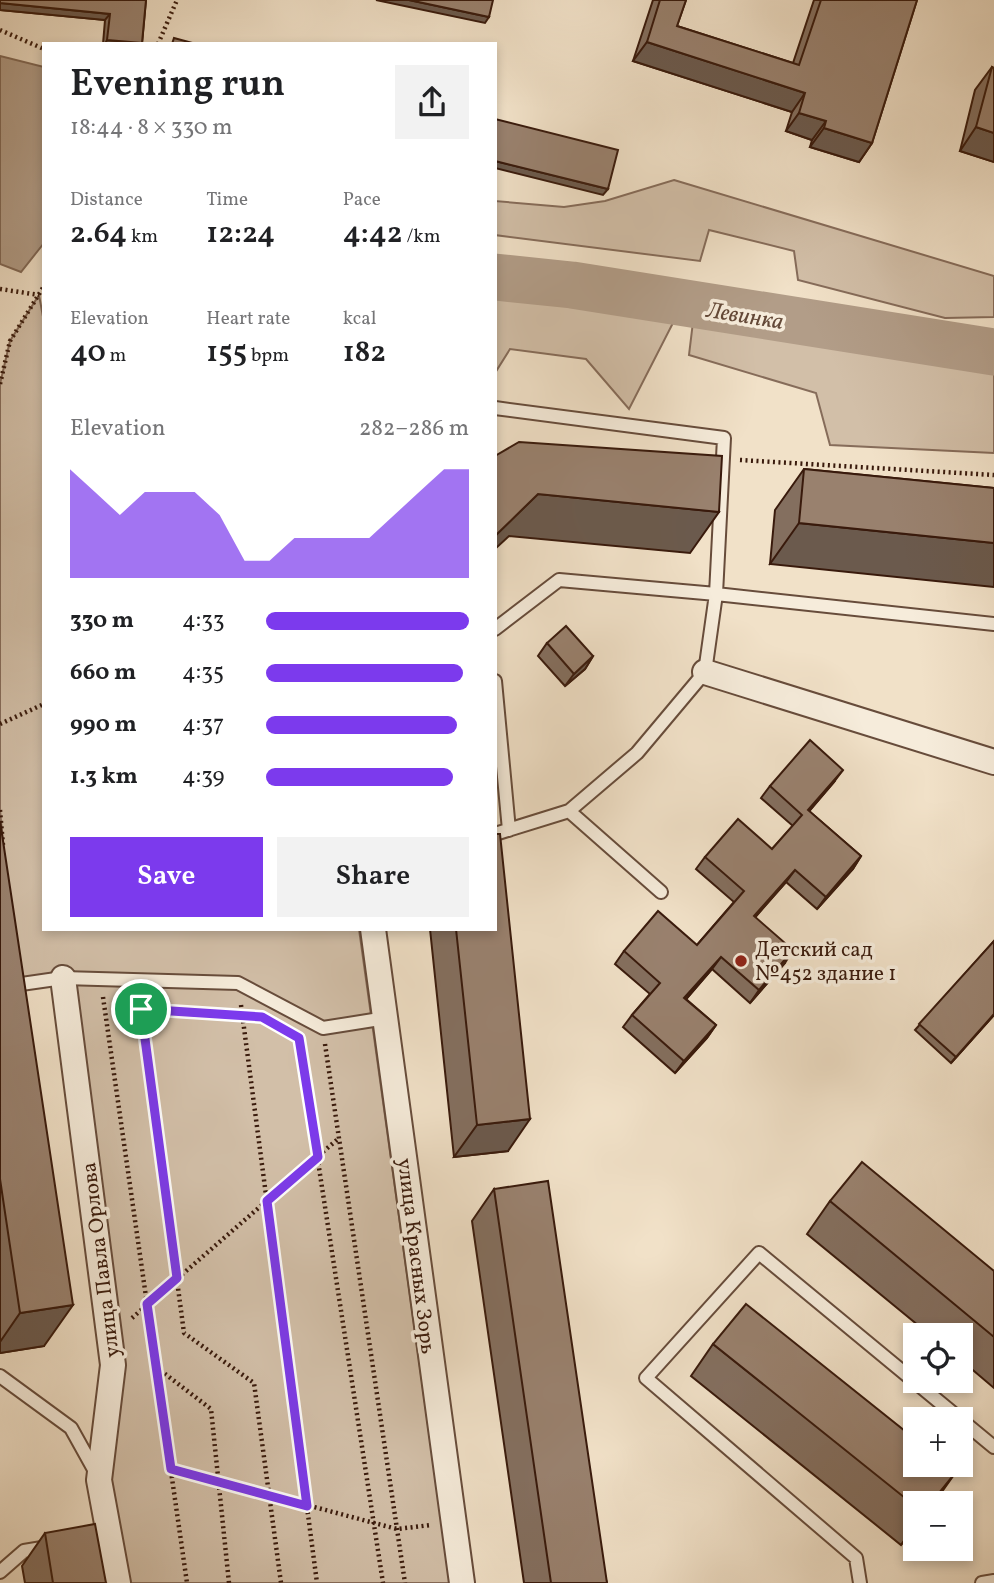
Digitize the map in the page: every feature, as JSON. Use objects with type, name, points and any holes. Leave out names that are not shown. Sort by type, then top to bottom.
[{"type":"street","points":[[705,672],[994,762]]},
{"type":"street","name":"улица Красных Зорь","points":[[373,931],[462,1583]]},
{"type":"street","name":"улица Павла Орлова","points":[[63,978],[113,1365],[99,1480],[104,1539],[118,1583]]},
{"type":"lane","points":[[497,408],[724,438],[716,594],[705,672],[637,753],[569,811],[497,833]]},
{"type":"lane","points":[[497,627],[559,580],[994,624]]},
{"type":"lane","points":[[497,702],[509,830]]},
{"type":"lane","points":[[569,811],[661,892]]},
{"type":"lane","points":[[0,987],[63,978],[238,983],[323,1028],[386,1018]]},
{"type":"lane","points":[[860,1583],[856,1558],[646,1378],[759,1253],[994,1447]]},
{"type":"lane","points":[[0,1376],[71,1428],[99,1480]]},
{"type":"lane","points":[[0,1572],[24,1551],[61,1545]]},
{"type":"lane","points":[[982,1583],[994,1581]]},
{"type":"path","points":[[159,42],[177,0]]},
{"type":"path","points":[[0,30],[42,48]]},
{"type":"path","points":[[0,289],[39,295]]},
{"type":"path","points":[[0,384],[10,341],[42,290]]},
{"type":"path","points":[[723,459],[994,475]]},
{"type":"path","points":[[0,724],[42,705]]},
{"type":"path","points":[[0,810],[4,850]]},
{"type":"path","points":[[101,979],[187,1583]]},
{"type":"path","points":[[238,983],[317,1583]]},
{"type":"path","points":[[271,1023],[262,1017],[141,1009],[184,1333],[254,1383],[281,1583]]},
{"type":"path","points":[[323,1028],[405,1583]]},
{"type":"path","points":[[290,1033],[299,1038],[383,1583]]},
{"type":"path","points":[[110,1337],[339,1138]]},
{"type":"path","points":[[156,1367],[211,1409],[229,1583]]},
{"type":"path","points":[[171,1469],[397,1530],[452,1522]]},
{"type":"shaded area","points":[[0,56],[42,66],[42,246],[21,272],[0,264]]},
{"type":"shaded area","points":[[674,180],[994,276],[994,317],[945,318],[798,280],[794,251],[709,230],[700,261],[497,235],[497,201],[564,207],[605,201]]},
{"type":"shaded area","points":[[39,295],[42,311],[42,931],[359,931],[450,1583],[117,1583],[99,1480],[113,1365],[63,978],[16,985],[0,810],[0,384],[10,341]]},
{"type":"shaded area","points":[[497,296],[604,306],[675,319],[629,409],[586,359],[510,349],[497,370]]},
{"type":"shaded area","points":[[693,322],[994,366],[994,453],[830,445],[816,393],[689,355]]},
{"type":"building","points":[[0,0],[146,0],[142,42],[107,40],[110,14],[0,3]]},
{"type":"building","points":[[409,0],[493,0],[489,17]]},
{"type":"building","points":[[660,0],[686,0],[677,26],[799,65],[821,0],[917,0],[872,143],[824,128],[826,121],[799,113],[805,93],[647,42]]},
{"type":"building","points":[[174,38],[189,42],[173,42]]},
{"type":"building","points":[[992,67],[994,68],[994,133],[976,127]]},
{"type":"building","points":[[497,120],[618,150],[608,189],[497,161]]},
{"type":"building","points":[[519,442],[722,456],[719,512],[538,494],[497,534],[497,455]]},
{"type":"building","points":[[804,469],[994,488],[994,543],[799,523]]},
{"type":"building","points":[[566,626],[593,656],[574,674],[547,643]]},
{"type":"building","points":[[810,740],[843,770],[808,810],[861,856],[826,897],[795,870],[754,916],[793,950],[759,990],[721,957],[684,998],[716,1025],[684,1061],[632,1015],[660,983],[624,951],[658,911],[697,945],[744,891],[705,857],[738,819],[772,849],[802,815],[770,786]]},
{"type":"building","points":[[0,821],[73,1305],[20,1313],[0,1179]]},
{"type":"building","points":[[497,834],[500,834],[530,1119],[477,1125],[456,931],[497,931]]},
{"type":"building","points":[[994,941],[994,1014],[956,1057],[919,1024]]},
{"type":"building","points":[[862,1162],[994,1271],[994,1337],[830,1201]]},
{"type":"building","points":[[548,1181],[607,1583],[551,1583],[494,1189]]},
{"type":"building","points":[[746,1304],[903,1429],[903,1477],[952,1477],[941,1491],[903,1491],[903,1496],[713,1344]]},
{"type":"building","points":[[95,1524],[106,1583],[53,1583],[45,1533]]},
{"type":"waterway","name":"Левинка","points":[[497,277],[572,285],[994,352]]},
{"type":"place","name":"Детский сад №452 здание 1","points":[[741,961]]},
{"type":"route","points":[[141,1009],[262,1017],[299,1038],[318,1157],[267,1201],[307,1506],[171,1469],[147,1304],[177,1278],[141,1009]]}]
